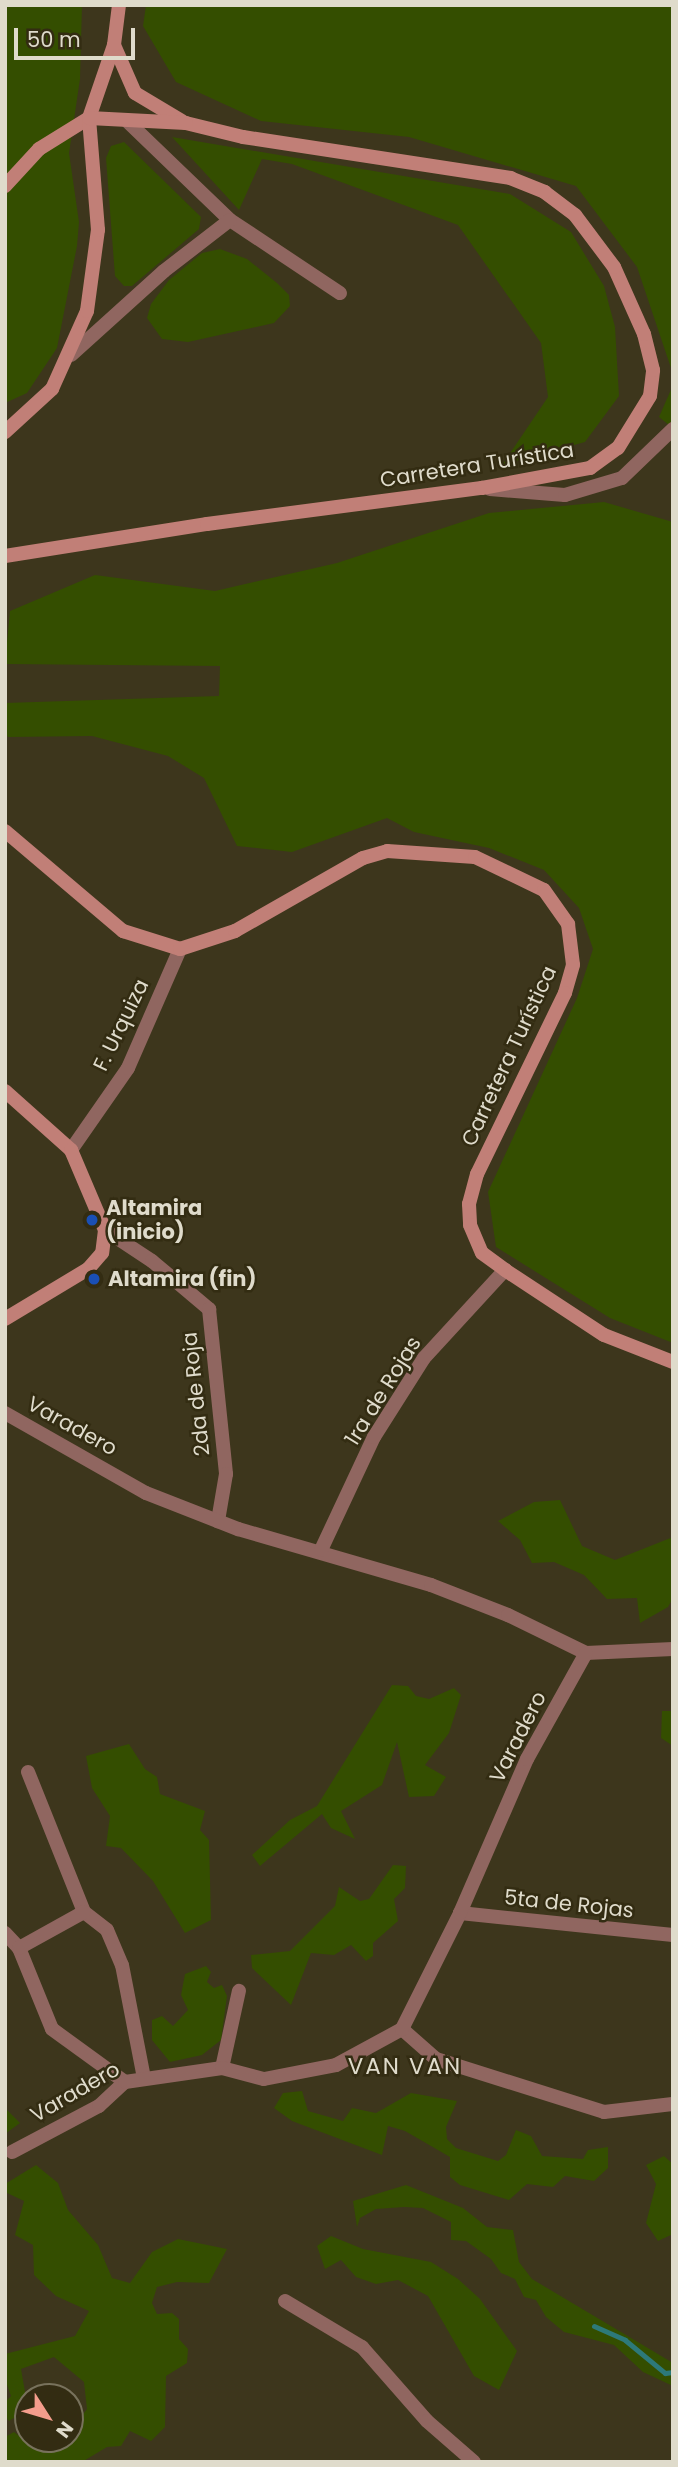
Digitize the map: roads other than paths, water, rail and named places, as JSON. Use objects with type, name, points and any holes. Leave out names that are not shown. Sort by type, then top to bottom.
[{"type":"main road","points":[[5,432],[52,389],[71,355],[86,312],[98,230],[89,118],[114,45],[119,5]]},
{"type":"main road","points":[[114,45],[135,93],[186,123]]},
{"type":"main road","points":[[5,186],[39,149],[89,118]]},
{"type":"main road","name":"Carretera Turística","points":[[5,556],[207,524],[482,488],[590,468],[618,448],[639,419],[650,396],[653,370],[631,300],[597,240],[545,192],[511,178],[243,137],[186,123],[89,118]]},
{"type":"main road","points":[[5,831],[123,931],[180,949]]},
{"type":"main road","name":"Carretera Turística","points":[[180,949],[235,931],[363,858],[387,851],[475,857],[544,890],[568,924],[573,965],[565,993],[477,1174],[469,1205],[470,1225],[482,1253],[505,1270],[604,1335],[673,1362]]},
{"type":"main road","points":[[5,1091],[71,1150],[105,1230],[102,1253],[89,1269],[5,1319]]},
{"type":"street","points":[[126,120],[230,220],[340,293]]},
{"type":"street","points":[[71,355],[164,271],[230,220]]},
{"type":"street","points":[[482,488],[565,495],[622,478],[673,429]]},
{"type":"street","name":"F. Urquiza","points":[[71,1150],[128,1068],[180,949]]},
{"type":"street","name":"2da de Roja","points":[[105,1230],[152,1261],[209,1309],[226,1474],[218,1521]]},
{"type":"street","name":"1ra de Rojas","points":[[321,1550],[374,1437],[424,1358],[505,1270]]},
{"type":"street","name":"Varadero","points":[[5,1413],[146,1493],[218,1521],[321,1550],[508,1615],[586,1653],[527,1759],[460,1913],[402,2029],[336,2066],[264,2079],[222,2068],[125,2082],[99,2106],[12,2152]]},
{"type":"street","points":[[586,1653],[673,1649]]},
{"type":"street","points":[[28,1772],[84,1912],[107,1930],[122,1965],[144,2078]]},
{"type":"street","points":[[19,1948],[84,1912]]},
{"type":"street","name":"5ta de Rojas","points":[[460,1913],[673,1935]]},
{"type":"street","points":[[5,1933],[19,1948],[52,2029],[125,2082]]},
{"type":"street","points":[[222,2068],[239,1991]]},
{"type":"street","points":[[402,2029],[436,2059],[604,2112],[673,2104]]},
{"type":"street","points":[[285,2301],[362,2347],[427,2421],[474,2462]]},
{"type":"waterway","points":[[594,2326],[625,2340],[665,2373],[673,2372]]},
{"type":"place","name":"Altamira (inicio)","points":[[92,1220]]},
{"type":"place","name":"Altamira (fin)","points":[[94,1279]]},
{"type":"district","name":"VAN VAN","points":[[405,2066]]}]
